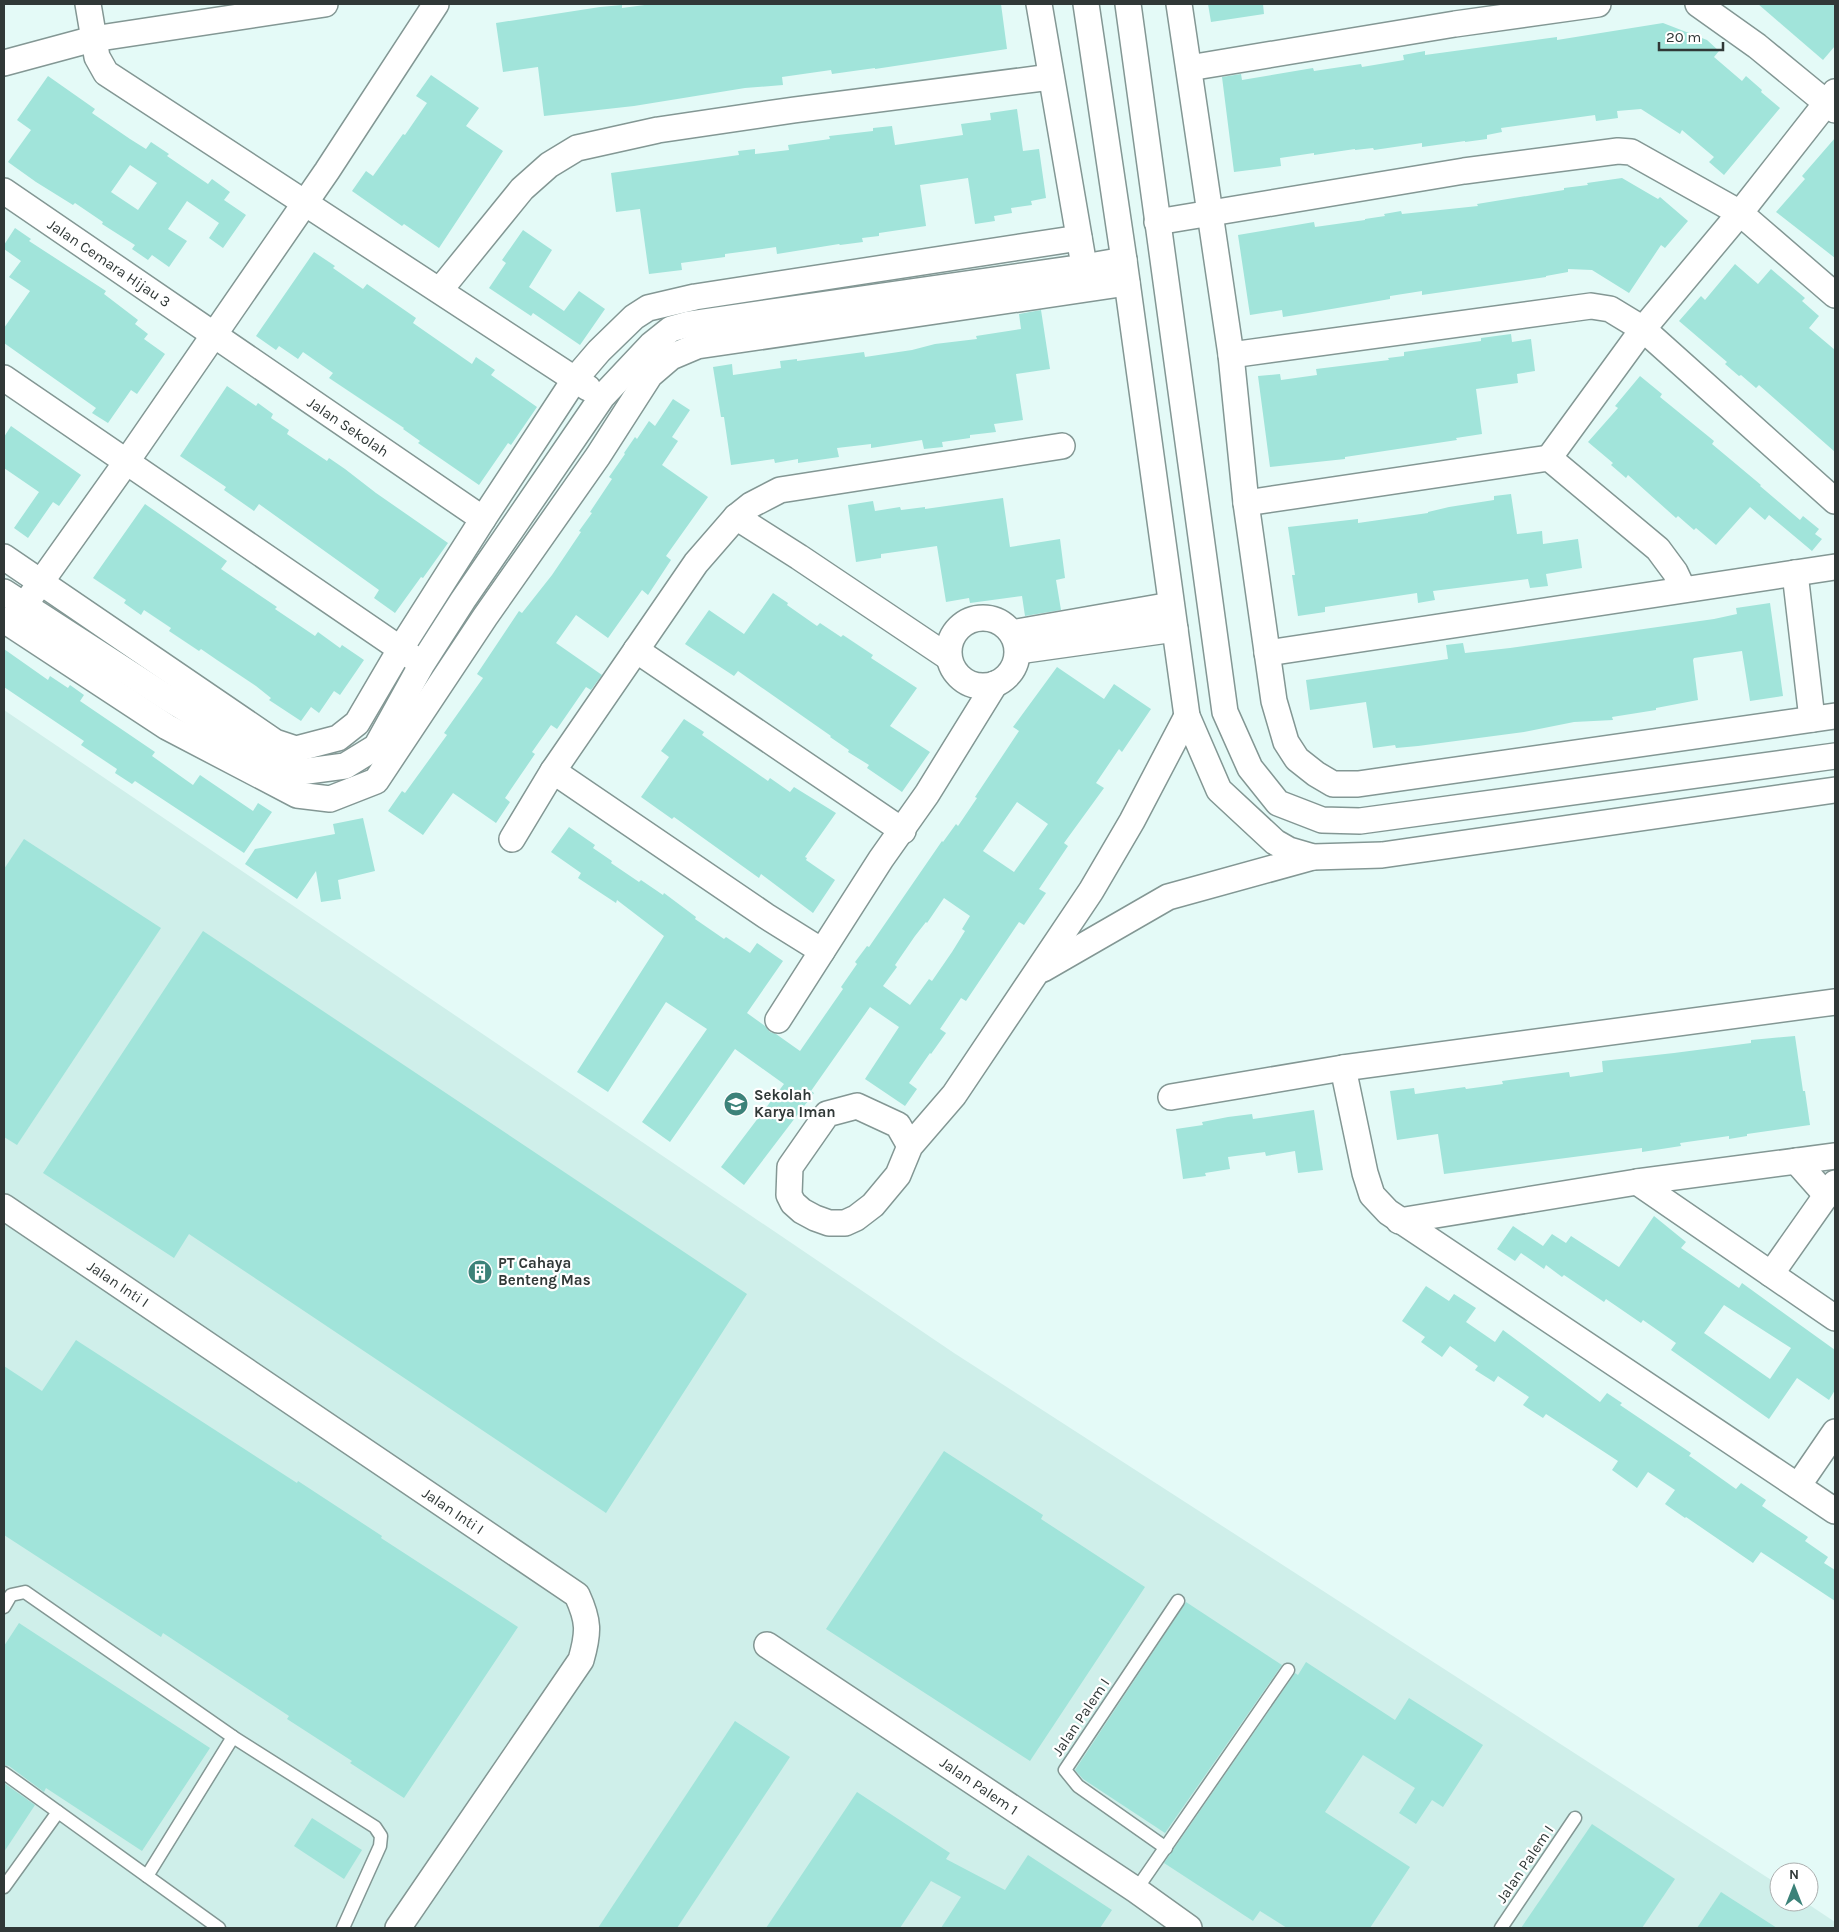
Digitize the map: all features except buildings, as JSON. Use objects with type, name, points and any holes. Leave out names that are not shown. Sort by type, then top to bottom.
[{"type":"street","points":[[88,4],[97,57],[106,73],[305,201],[575,379],[602,397],[623,416]]},
{"type":"street","points":[[4,63],[94,39],[325,4]]},
{"type":"street","points":[[10,606],[41,582],[127,461],[327,171],[436,4]]},
{"type":"street","points":[[1039,4],[1085,278]]},
{"type":"street","points":[[1086,4],[1126,271],[1187,716],[1219,790],[1275,842],[1289,850],[1313,857]]},
{"type":"street","points":[[1128,4],[1225,712],[1250,768],[1278,802],[1322,820],[1360,822],[1835,756]]},
{"type":"street","points":[[1179,4],[1231,355],[1246,503],[1274,701],[1286,742],[1297,759],[1316,774],[1334,784],[1358,784],[1824,717],[1795,573]]},
{"type":"street","points":[[1189,68],[1455,24],[1598,4]]},
{"type":"street","points":[[1246,503],[1549,458],[1643,329],[1832,102],[1698,4]]},
{"type":"street","points":[[440,290],[522,190],[549,164],[578,148],[667,129],[803,108],[1051,77]]},
{"type":"street","points":[[1157,222],[1464,171],[1618,151],[1631,152],[1740,213],[1835,296]]},
{"type":"street","name":"Jalan Cemara Hijau 3","points":[[4,191],[213,335]]},
{"type":"street","points":[[4,557],[275,742],[296,750],[338,738],[357,724],[401,648],[575,379],[616,332],[648,308],[668,302],[1079,238]]},
{"type":"street","points":[[10,606],[167,727],[297,796],[330,799],[376,781],[485,617],[598,456],[650,375],[671,357],[692,348],[913,303],[1126,271]]},
{"type":"street","points":[[740,291],[746,316]]},
{"type":"street","points":[[10,606],[276,764],[300,772],[345,766],[376,747],[422,664],[463,600],[602,397],[651,345],[671,329],[688,324],[746,316],[913,303]]},
{"type":"street","points":[[1231,355],[1591,306],[1610,309],[1643,329],[1835,501]]},
{"type":"street","name":"Jalan Sekolah","points":[[213,335],[483,519]]},
{"type":"street","points":[[4,378],[422,664]]},
{"type":"street","points":[[1147,426],[1184,421]]},
{"type":"street","points":[[512,839],[553,770],[696,563],[736,516],[751,505],[780,490],[1062,446]]},
{"type":"street","points":[[1549,458],[1658,549],[1675,572],[1683,589]]},
{"type":"street","points":[[736,516],[948,657]]},
{"type":"street","points":[[1267,653],[1835,567]]},
{"type":"street","points":[[463,600],[485,617]]},
{"type":"street","points":[[1014,642],[1173,617]]},
{"type":"street","points":[[778,1020],[881,859],[903,831],[995,684],[1012,671],[1014,642],[1000,622],[986,618],[970,620],[957,629],[949,642],[948,657],[954,672],[965,682],[980,687],[995,684]]},
{"type":"street","points":[[636,650],[903,831]]},
{"type":"street","points":[[167,727],[182,707]]},
{"type":"street","points":[[910,1146],[898,1125],[857,1106],[827,1114],[790,1167],[789,1195],[793,1203],[802,1211],[829,1223],[845,1223],[873,1206],[898,1175],[910,1146],[954,1095],[1039,972],[1096,883],[1132,821],[1187,716]]},
{"type":"street","points":[[553,770],[766,916],[822,952]]},
{"type":"street","points":[[1704,774],[1710,808]]},
{"type":"street","points":[[1358,784],[1360,822]]},
{"type":"street","points":[[1039,972],[1168,897],[1313,857],[1382,855],[1835,790]]},
{"type":"street","points":[[1171,1097],[1343,1068],[1835,1002]]},
{"type":"street","points":[[1343,1068],[1365,1173],[1372,1195],[1381,1206],[1399,1220],[1835,1511]]},
{"type":"street","points":[[1399,1220],[1637,1182],[1835,1156]]},
{"type":"street","points":[[1771,1274],[1831,1190],[1796,1161]]},
{"type":"street","points":[[1637,1182],[1835,1318]]},
{"type":"street","name":"Jalan Inti I","points":[[4,1207],[577,1595],[586,1614],[587,1638],[581,1660],[398,1928]]},
{"type":"street","points":[[1798,1486],[1835,1432]]},
{"type":"street","name":"Jalan Palem 1","points":[[767,1645],[1136,1890],[1189,1928]]},
{"type":"lane","points":[[4,1607],[11,1595],[25,1592],[233,1737],[375,1827],[381,1836],[380,1846],[343,1928]]},
{"type":"lane","name":"Jalan Palem I","points":[[1166,1848],[1078,1786],[1065,1770],[1178,1601]]},
{"type":"lane","points":[[1136,1890],[1288,1670]]},
{"type":"lane","points":[[146,1876],[233,1737]]},
{"type":"lane","points":[[4,1773],[220,1928]]},
{"type":"lane","points":[[4,1887],[58,1812]]},
{"type":"lane","name":"Jalan Palem I","points":[[1501,1928],[1575,1818]]},
{"type":"shaded area","points":[[4,710],[954,1353],[1769,1879],[1769,1912],[1819,1911],[1835,1922],[1835,1928],[4,1928]]},
{"type":"place","name":"Sekolah Karya Iman","points":[[736,1104]]},
{"type":"place","name":"PT Cahaya Benteng Mas","points":[[480,1272]]}]
